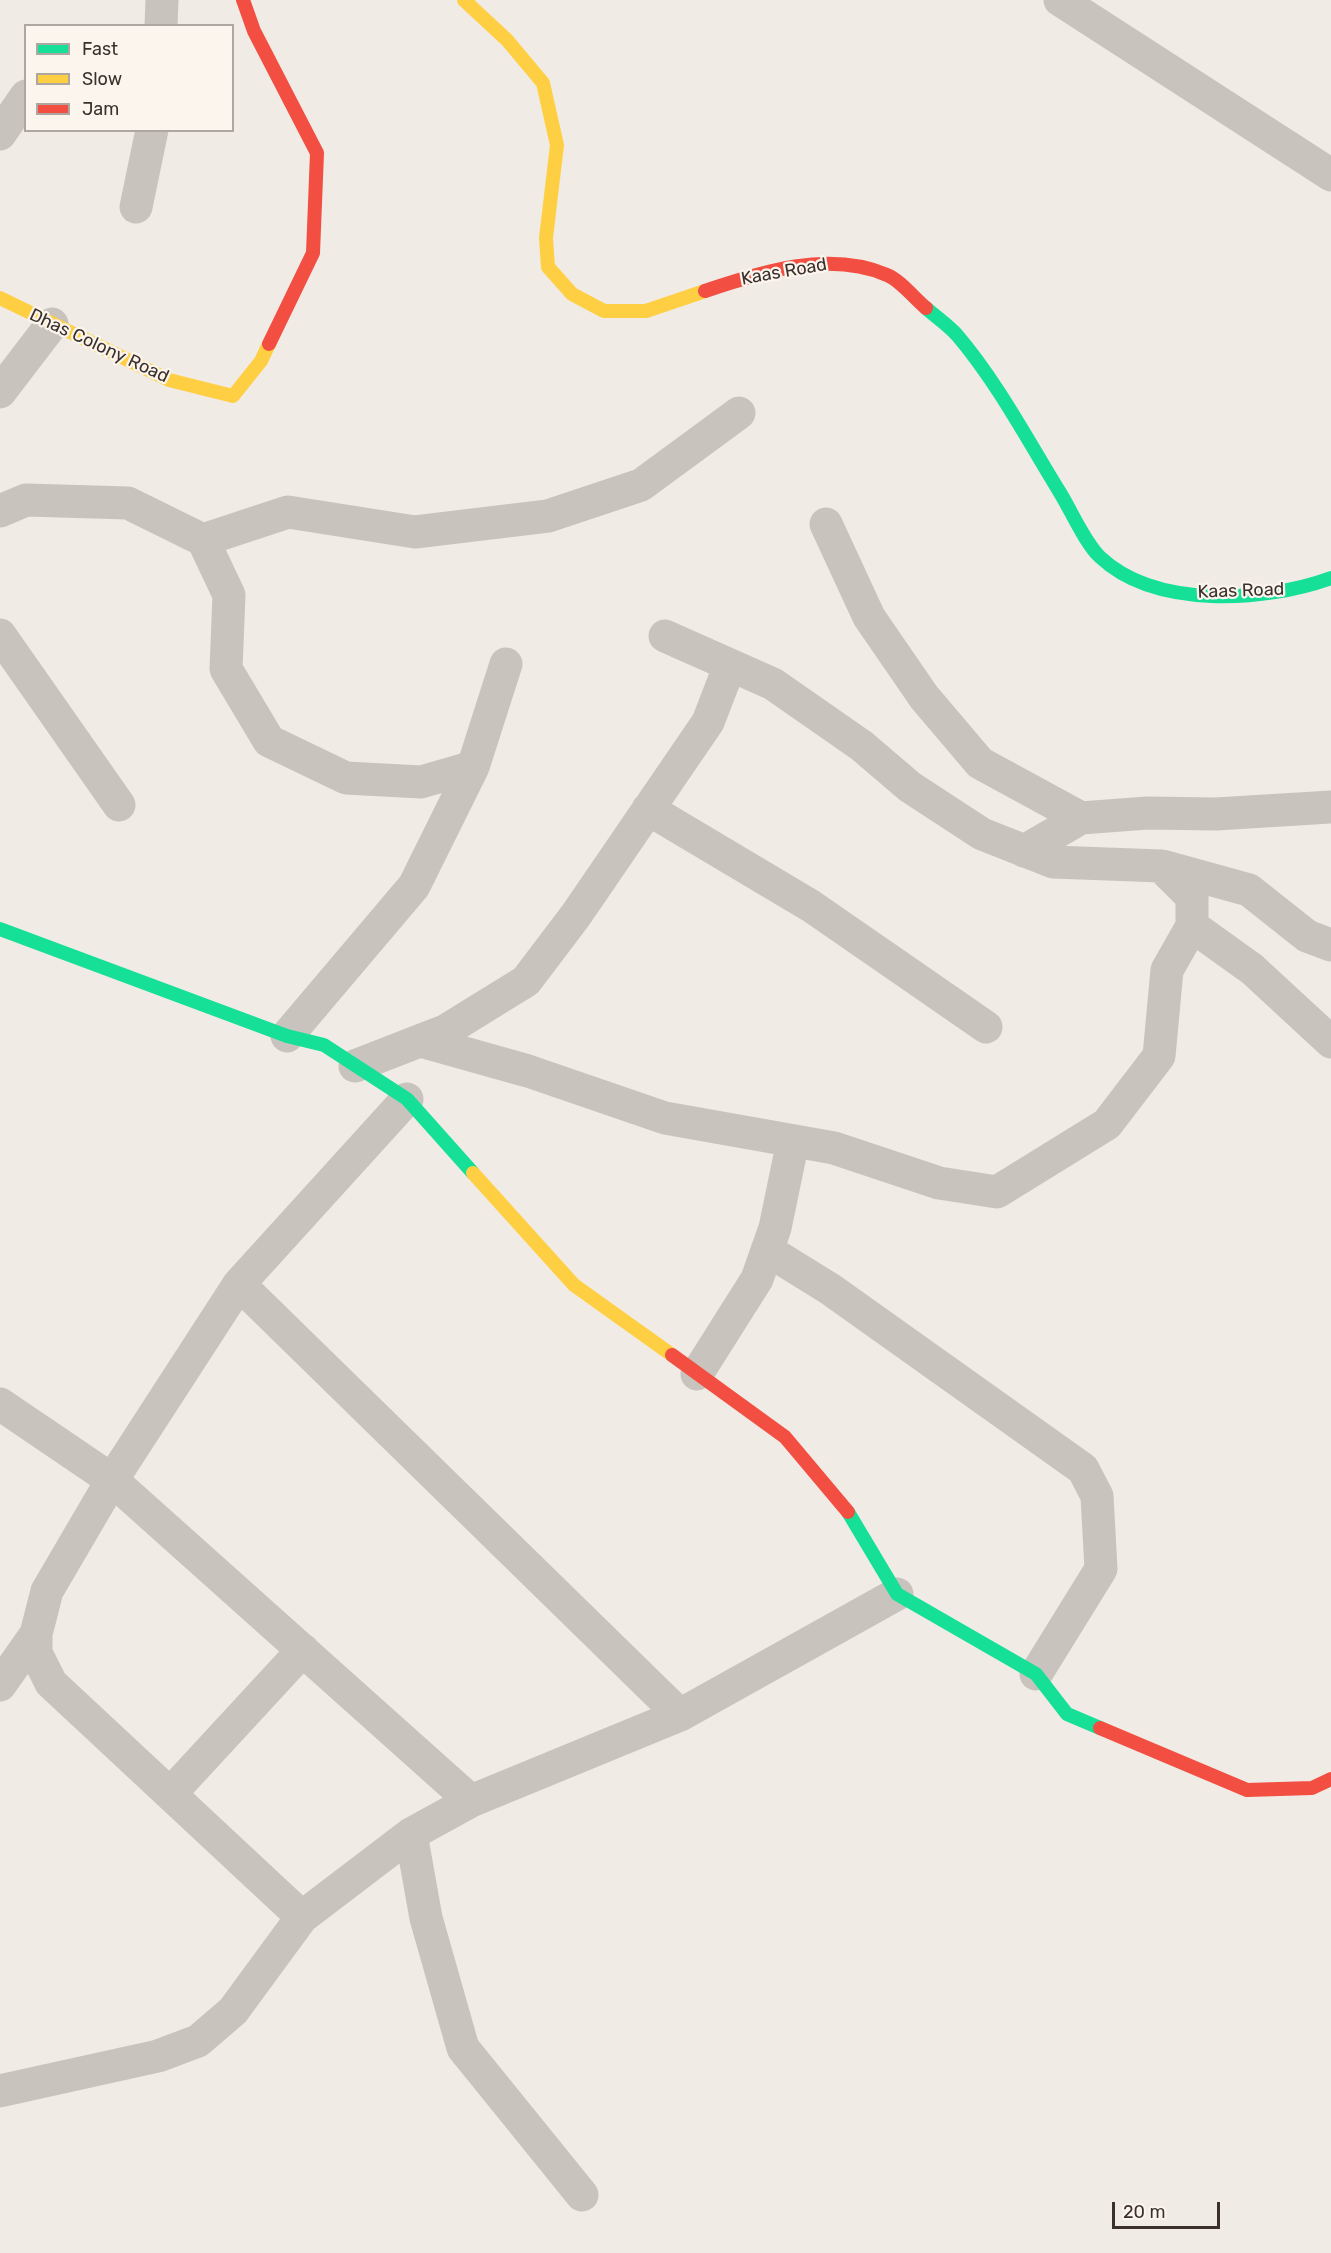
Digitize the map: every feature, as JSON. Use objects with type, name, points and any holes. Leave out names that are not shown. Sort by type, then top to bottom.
[{"type":"street","points":[[161,24],[162,0]]},
{"type":"street","name":"Dhas Colony Road","points":[[0,298],[169,380],[233,396],[261,362],[313,253],[317,153],[254,31],[243,0]]},
{"type":"street","name":"Kaas Road","points":[[464,0],[507,40],[543,83],[557,145],[546,238],[548,267],[572,294],[604,311],[646,311],[745,277],[832,262],[888,275],[956,334],[1002,397],[1099,556],[1126,576],[1169,591],[1222,596],[1303,588],[1331,578]]},
{"type":"street","points":[[1060,0],[1331,175]]},
{"type":"street","points":[[0,134],[24,99]]},
{"type":"street","points":[[136,207],[152,132]]},
{"type":"street","points":[[0,392],[52,324]]},
{"type":"street","points":[[203,540],[288,512],[415,532],[548,516],[641,485],[740,413]]},
{"type":"street","points":[[0,511],[26,500],[128,503],[203,540],[229,595],[226,669],[268,741],[346,778],[421,782],[473,767]]},
{"type":"street","points":[[826,524],[869,617],[924,698],[980,763],[1081,818]]},
{"type":"street","points":[[0,635],[119,806]]},
{"type":"street","points":[[665,636],[773,684],[862,746],[909,787],[982,834],[1053,862],[1161,866],[1249,890],[1307,936],[1331,945]]},
{"type":"street","points":[[287,1036],[414,886],[473,767],[506,664]]},
{"type":"street","points":[[355,1066],[445,1031],[526,981],[576,915],[708,722],[730,665]]},
{"type":"street","points":[[1024,850],[1081,818],[1147,813],[1216,814],[1331,807]]},
{"type":"street","points":[[648,809],[810,906],[986,1027]]},
{"type":"street","points":[[421,1041],[528,1071],[665,1118],[834,1148],[939,1183],[997,1192],[1107,1124],[1159,1056],[1167,970],[1192,926],[1192,897],[1161,866]]},
{"type":"street","points":[[1192,926],[1252,969],[1331,1042]]},
{"type":"street","points":[[0,929],[287,1036],[324,1045],[407,1099],[574,1285],[785,1437],[852,1516],[897,1594],[1036,1674],[1067,1714],[1247,1790],[1312,1788],[1331,1779]]},
{"type":"street","points":[[302,1917],[51,1683],[36,1653],[36,1634],[47,1591],[112,1480],[239,1284],[407,1099]]},
{"type":"street","points":[[697,1374],[757,1279],[775,1228],[793,1141]]},
{"type":"street","points":[[767,1250],[830,1289],[1083,1469],[1097,1496],[1101,1569],[1036,1674]]},
{"type":"street","points":[[239,1284],[680,1715]]},
{"type":"street","points":[[0,1404],[112,1480],[471,1801]]},
{"type":"street","points":[[0,2091],[158,2056],[198,2041],[233,2011],[302,1917],[411,1834],[471,1801],[680,1715],[897,1594]]},
{"type":"street","points":[[0,1685],[36,1634]]},
{"type":"street","points":[[170,1794],[303,1650]]},
{"type":"street","points":[[411,1834],[426,1918],[463,2048],[582,2194]]},
{"type":"traffic: fast","points":[[926,308],[953,331],[972,353],[1011,411],[1094,551],[1123,574],[1150,586],[1180,593],[1211,596],[1243,596],[1275,592],[1331,578]]},
{"type":"traffic: fast","points":[[0,929],[287,1036],[324,1045],[407,1099],[473,1173]]},
{"type":"traffic: fast","points":[[848,1512],[897,1594],[1036,1674],[1067,1714],[1100,1728]]},
{"type":"traffic: slow","points":[[464,0],[507,40],[543,83],[557,145],[546,238],[548,267],[572,294],[604,311],[646,311],[705,291]]},
{"type":"traffic: slow","points":[[0,298],[169,380],[233,396],[261,361],[269,344]]},
{"type":"traffic: slow","points":[[473,1173],[574,1285],[672,1355]]},
{"type":"traffic: jam","points":[[243,0],[254,31],[317,153],[313,253],[269,344]]},
{"type":"traffic: jam","points":[[705,291],[795,266],[842,264],[865,268],[892,277],[926,308]]},
{"type":"traffic: jam","points":[[672,1355],[785,1437],[848,1512]]},
{"type":"traffic: jam","points":[[1100,1728],[1247,1790],[1312,1788],[1331,1779]]}]
